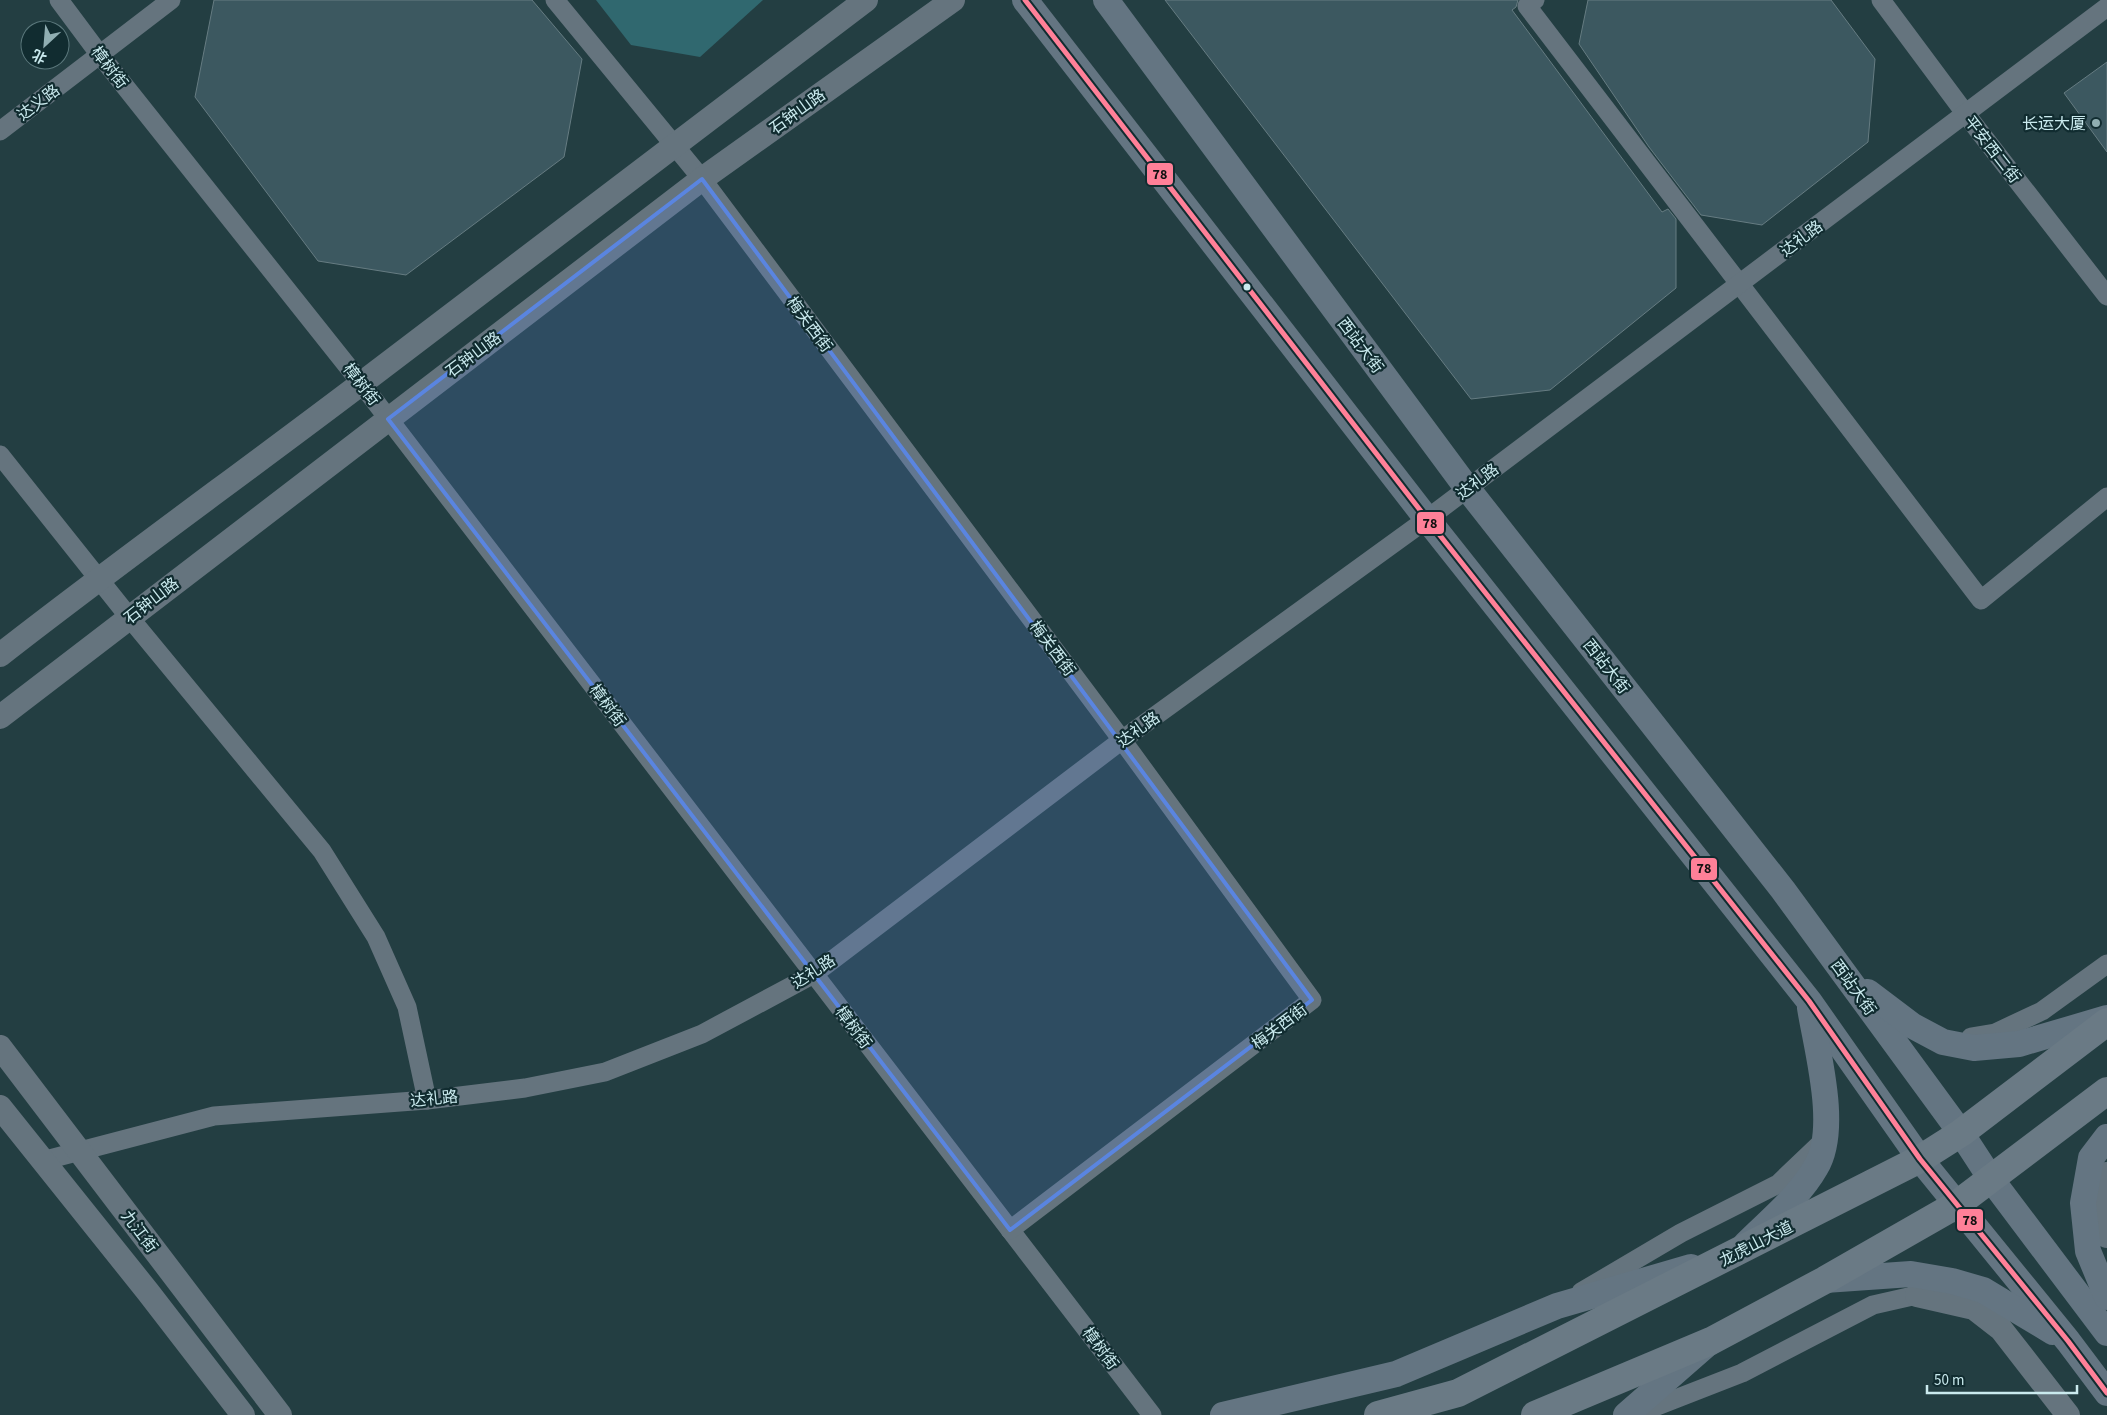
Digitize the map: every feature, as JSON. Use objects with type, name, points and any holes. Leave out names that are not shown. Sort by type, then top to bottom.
[{"type":"main road","points":[[1025,0],[1428,518],[1809,1001],[1920,1159],[2068,1341],[2107,1393]]},
{"type":"main road","name":"西站大街","points":[[1106,0],[1467,488],[1783,890],[1961,1133],[1992,1179],[2107,1333]]},
{"type":"main road","points":[[1783,890],[1871,997],[1913,1026],[1943,1042],[1974,1048],[2018,1044],[2107,1018]]},
{"type":"main road","points":[[1223,1415],[1396,1374],[1557,1306],[1735,1254],[1796,1195],[1817,1166],[1826,1138],[1825,1096],[1809,1001]]},
{"type":"main road","name":"龙虎山大道","points":[[1378,1415],[1458,1393],[1920,1159],[1961,1133],[2107,1022]]},
{"type":"main road","points":[[1535,1415],[1711,1341],[1825,1280],[1956,1205],[2107,1090]]},
{"type":"main road","points":[[2107,1137],[2091,1158],[2083,1203],[2088,1251],[2107,1297]]},
{"type":"main road","points":[[1825,1280],[1911,1274],[1952,1281],[1983,1290],[2068,1341]]},
{"type":"main road","points":[[1626,1415],[1711,1341]]},
{"type":"street","name":"樟树街","points":[[59,0],[100,55],[361,383],[1152,1415]]},
{"type":"street","name":"达义路","points":[[0,131],[170,0]]},
{"type":"street","name":"梅关西街","points":[[555,0],[702,179],[1122,740],[1312,1000],[1010,1230]]},
{"type":"street","points":[[0,654],[866,0]]},
{"type":"street","name":"石钟山路","points":[[0,717],[702,179],[953,0]]},
{"type":"street","points":[[1535,0],[1527,6],[1981,600],[2107,497]]},
{"type":"street","name":"平安西二街","points":[[1881,0],[1965,113],[2107,296]]},
{"type":"street","name":"达礼路","points":[[42,1161],[214,1116],[427,1100],[525,1088],[605,1072],[702,1034],[814,974],[1122,740],[1428,518],[2107,7]]},
{"type":"street","points":[[0,455],[129,617],[322,851],[376,936],[407,1007],[427,1100]]},
{"type":"street","points":[[1943,1042],[1995,1033],[2042,1011],[2107,964]]},
{"type":"street","name":"九江街","points":[[0,1047],[280,1415]]},
{"type":"street","name":"九江街","points":[[0,1107],[148,1292],[243,1415]]},
{"type":"street","points":[[1557,1306],[1681,1233],[1778,1184],[1826,1138]]},
{"type":"street","points":[[2083,1203],[2107,1174]]},
{"type":"street","points":[[2107,1174],[2104,1228],[2107,1236]]},
{"type":"street","points":[[1633,1415],[1742,1373],[1873,1305],[1918,1295],[1952,1281]]},
{"type":"street","points":[[1918,1295],[1974,1308],[2001,1330],[2068,1415]]},
{"type":"street","points":[[222,1388],[232,1415]]},
{"type":"highlighted area","points":[[702,179],[1312,1000],[1010,1230],[388,419]]},
{"type":"water","points":[[596,0],[763,0],[700,57],[631,45]]},
{"type":"building","points":[[214,0],[532,0],[582,59],[564,157],[406,275],[318,261],[195,97]]},
{"type":"building","points":[[1165,0],[1518,0],[1516,7],[1512,10],[1662,212],[1668,209],[1676,219],[1676,288],[1550,390],[1471,399]]},
{"type":"building","points":[[1588,0],[1831,0],[1875,59],[1868,142],[1762,225],[1701,215],[1649,147],[1579,44]]},
{"type":"building","name":"长运大厦","points":[[2107,62],[2107,152],[2064,93]]},
{"type":"transit line","name":"78","points":[[1025,0],[1427,519],[1809,1001],[1920,1159],[2068,1341],[2107,1393]]},
{"type":"place","name":"长运大厦","points":[[2096,123]]}]
